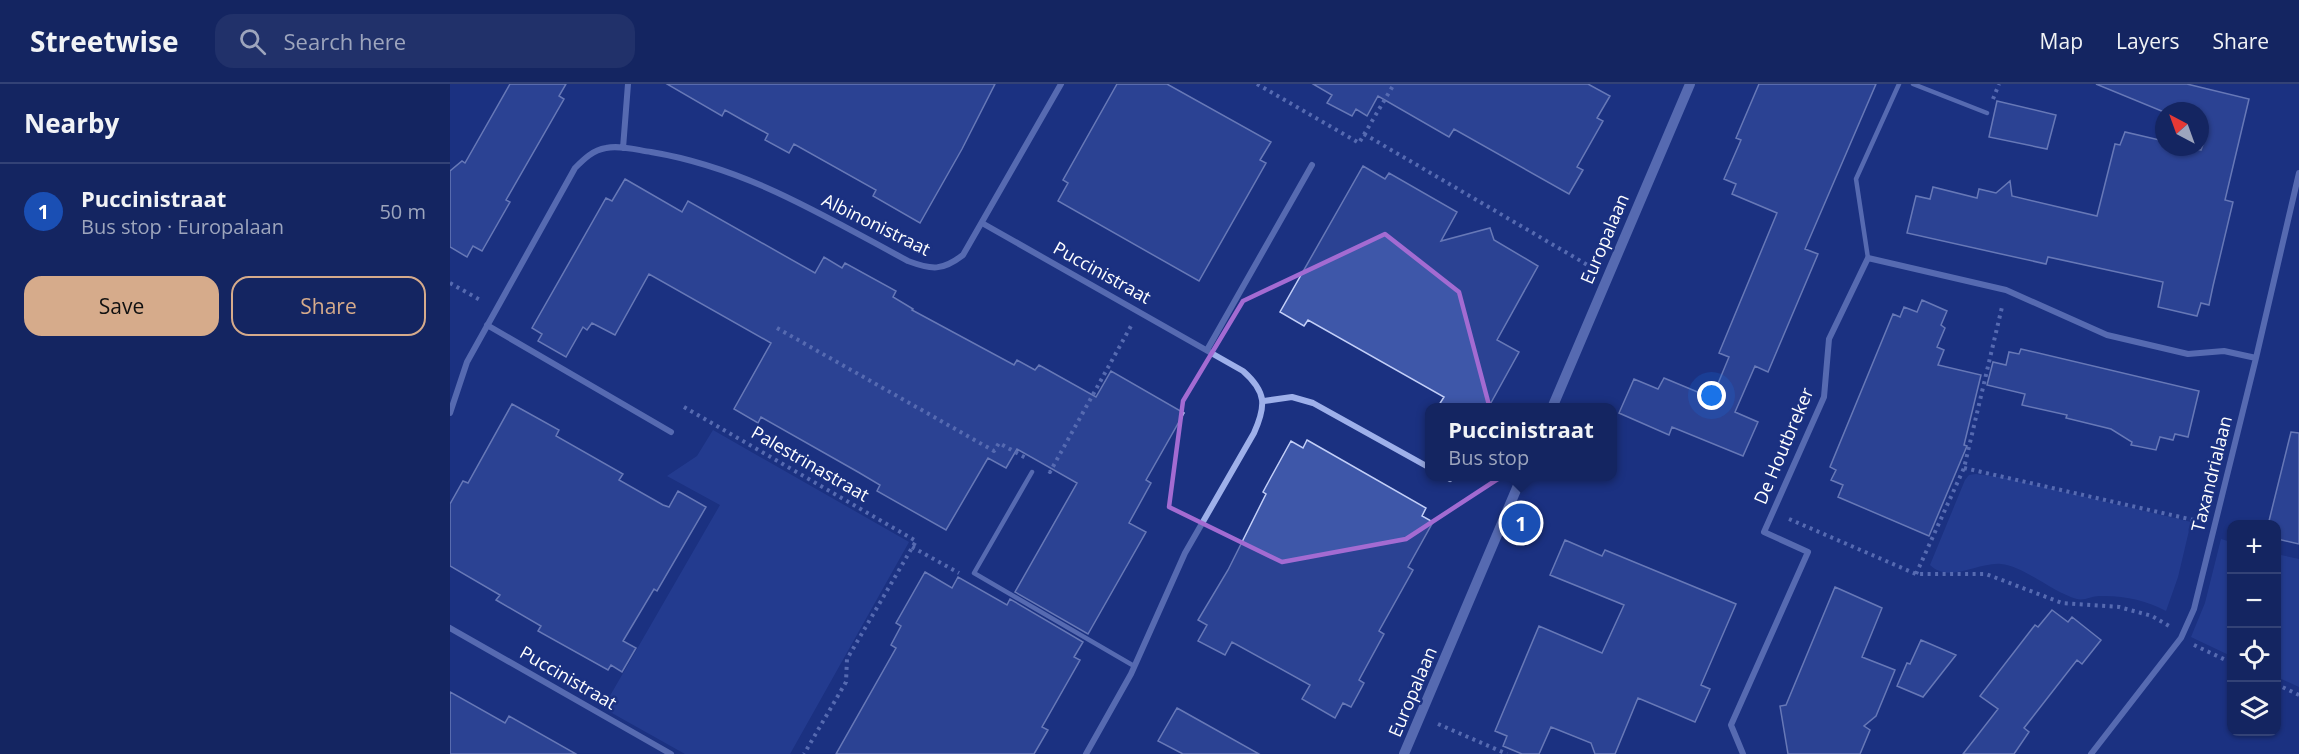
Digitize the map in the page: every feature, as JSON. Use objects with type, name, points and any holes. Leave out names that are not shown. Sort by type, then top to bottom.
[{"type":"street","points":[[623,148],[628,84]]},
{"type":"street","name":"Albinonistraat","points":[[450,413],[467,362],[487,325],[575,168],[590,154],[605,148],[623,148],[669,155],[730,172],[772,188],[908,261],[928,268],[949,266],[963,255],[1061,84]]},
{"type":"street","name":"Europalaan","points":[[1553,403],[1690,84]]},
{"type":"street","points":[[1207,350],[1312,165]]},
{"type":"street","name":"Taxandrialaan","points":[[2091,754],[2182,637],[2194,609],[2299,173]]},
{"type":"street","name":"Puccinistraat","points":[[982,223],[1249,376],[1255,381],[1264,401]]},
{"type":"street","points":[[1868,258],[2006,290],[2107,335],[2188,354],[2224,351],[2256,358]]},
{"type":"street","name":"De Houtbreker","points":[[1743,754],[1731,725],[1808,552],[1764,532],[1824,397],[1829,339],[1868,258]]},
{"type":"street","points":[[487,325],[671,432]]},
{"type":"street","points":[[1086,754],[1134,666],[1185,553],[1254,433],[1261,417],[1264,401],[1292,397],[1313,403],[1425,465]]},
{"type":"street","name":"Europalaan","points":[[1404,754],[1520,481]]},
{"type":"street","name":"Puccinistraat","points":[[450,628],[671,754]]},
{"type":"lane","points":[[1868,258],[1856,179],[1899,84]]},
{"type":"lane","points":[[1913,84],[1987,113]]},
{"type":"lane","points":[[1032,472],[974,573],[1134,666]]},
{"type":"path","points":[[1257,84],[1359,143],[1394,84]]},
{"type":"path","points":[[1364,134],[1607,276]]},
{"type":"path","points":[[450,283],[496,309]]},
{"type":"path","points":[[1916,573],[1964,468],[2006,290]]},
{"type":"path","points":[[1044,468],[1050,472],[1139,312]]},
{"type":"path","points":[[777,328],[994,451],[999,443],[1027,459]]},
{"type":"path","name":"Palestrinastraat","points":[[684,407],[916,541],[912,547],[958,573],[974,573]]},
{"type":"path","points":[[1964,468],[2215,525]]},
{"type":"path","points":[[1772,512],[1916,573],[1986,574],[2062,603],[2119,607],[2152,616],[2182,637],[2227,660]]},
{"type":"path","points":[[804,754],[846,682],[847,659],[912,547]]},
{"type":"path","points":[[2281,686],[2299,695]]},
{"type":"path","points":[[1421,716],[1507,754]]},
{"type":"highlighted area","points":[[1385,234],[1459,292],[1507,473],[1406,539],[1282,562],[1169,507],[1183,401],[1243,301]]},
{"type":"shaded area","points":[[713,430],[909,542],[790,754],[685,754],[603,708],[720,505],[667,476],[697,456]]},
{"type":"shaded area","points":[[1969,475],[2006,478],[2191,522],[2178,577],[2166,611],[2125,597],[2099,596],[2077,599],[2019,569],[2001,564],[1955,573],[1946,573],[1930,565],[1965,480]]},
{"type":"shaded area","points":[[2221,539],[2227,541],[2227,654],[2191,637],[2205,603]]},
{"type":"shaded area","points":[[2281,555],[2299,559],[2299,687],[2281,679]]},
{"type":"building","points":[[510,84],[566,84],[559,96],[564,99],[506,200],[510,202],[482,251],[473,246],[467,257],[450,247],[450,171],[462,161],[465,163]]},
{"type":"building","points":[[667,84],[995,84],[962,149],[920,223],[873,196],[876,190],[794,144],[789,153],[765,140],[768,134],[725,110],[722,116]]},
{"type":"building","points":[[1117,84],[1167,84],[1271,142],[1260,160],[1266,163],[1199,281],[1058,201],[1068,183],[1063,180]]},
{"type":"building","points":[[1313,84],[1588,84],[1610,96],[1597,118],[1603,121],[1577,167],[1583,170],[1569,194],[1454,129],[1449,137],[1378,96],[1367,116],[1356,109],[1352,116],[1327,103],[1332,95]]},
{"type":"building","points":[[1759,84],[1876,84],[1805,249],[1818,254],[1768,372],[1755,366],[1735,412],[1758,422],[1743,456],[1672,427],[1669,435],[1619,413],[1634,379],[1658,389],[1664,378],[1712,398],[1729,357],[1719,353],[1777,213],[1732,194],[1736,184],[1724,179],[1741,140],[1736,138]]},
{"type":"building","points":[[2096,84],[2187,84],[2249,99],[2225,200],[2233,202],[2209,305],[2201,303],[2197,316],[2158,307],[2163,282],[2048,257],[2046,264],[1907,233],[1916,196],[1930,199],[1933,187],[1977,198],[1979,189],[1996,193],[2010,181],[2012,196],[2097,216],[2115,144],[2120,145],[2125,132],[2155,139],[2155,156],[2209,156],[2209,102],[2155,102],[2155,108]]},
{"type":"building","points":[[1997,101],[2056,115],[2047,149],[1989,137]]},
{"type":"building","points":[[1363,166],[1385,179],[1389,173],[1457,212],[1441,241],[1490,228],[1494,240],[1538,266],[1497,340],[1519,352],[1491,403],[1440,403],[1444,397],[1308,320],[1304,326],[1280,312]]},
{"type":"building","points":[[625,179],[682,212],[688,201],[815,273],[824,257],[842,268],[845,263],[896,291],[893,297],[912,310],[1014,365],[1017,360],[1035,370],[1039,365],[1096,397],[1111,371],[1184,413],[1146,480],[1151,483],[1129,523],[1146,532],[1088,634],[1015,592],[1077,483],[1017,449],[1006,468],[988,458],[946,530],[877,491],[880,485],[858,472],[761,417],[758,423],[734,409],[771,343],[649,274],[615,335],[592,323],[587,330],[583,327],[566,357],[538,341],[542,334],[532,328],[606,198],[612,201]]},
{"type":"building","points":[[1922,300],[1947,311],[1941,325],[1945,328],[1937,347],[1944,350],[1938,365],[1981,375],[1964,445],[1967,446],[1929,536],[1838,497],[1843,485],[1831,480],[1836,470],[1830,467],[1893,314],[1900,317],[1904,307],[1917,312]]},
{"type":"building","points":[[2021,349],[2199,391],[2188,437],[2175,434],[2173,440],[2160,437],[2156,450],[2131,445],[2132,442],[2111,429],[2066,418],[2067,415],[2022,405],[2025,394],[1987,385],[1993,362],[2006,365],[2009,352],[2019,354]]},
{"type":"building","points":[[512,404],[559,430],[556,436],[623,474],[619,480],[663,505],[669,507],[678,491],[706,507],[657,591],[654,589],[623,641],[636,648],[622,672],[611,665],[608,670],[538,631],[541,626],[496,600],[500,595],[450,566],[450,504],[463,481],[468,483]]},
{"type":"building","points":[[2291,432],[2299,433],[2299,544],[2281,540],[2281,520],[2269,520]]},
{"type":"building","points":[[1307,440],[1426,508],[1422,516],[1433,522],[1408,567],[1413,570],[1379,631],[1384,634],[1359,680],[1364,683],[1351,707],[1343,703],[1335,718],[1302,699],[1310,685],[1232,642],[1225,655],[1198,641],[1207,625],[1198,620],[1228,570],[1266,494],[1263,492],[1270,479],[1291,441],[1303,448]]},
{"type":"building","points":[[1565,540],[1602,556],[1605,550],[1736,604],[1701,685],[1710,689],[1695,722],[1638,698],[1615,754],[1595,754],[1591,743],[1551,727],[1539,754],[1522,754],[1503,746],[1507,736],[1495,731],[1539,626],[1602,653],[1624,605],[1550,575]]},
{"type":"building","points":[[925,572],[952,588],[958,577],[1007,605],[1010,599],[1083,642],[1074,657],[1080,660],[1042,727],[1048,730],[1034,754],[836,754],[896,648],[891,645],[901,626],[896,623]]},
{"type":"building","points":[[1835,587],[1882,608],[1862,657],[1895,670],[1876,716],[1864,726],[1870,730],[1860,754],[1788,754],[1780,706],[1786,705]]},
{"type":"building","points":[[2052,610],[2068,622],[2072,617],[2101,640],[2082,664],[2077,660],[2024,728],[2029,732],[2014,754],[1963,754],[1998,709],[1980,696],[2035,625],[2038,627]]},
{"type":"building","points":[[1921,640],[1956,655],[1923,697],[1897,686]]},
{"type":"building","points":[[450,692],[505,723],[509,716],[576,754],[450,754]]},
{"type":"building","points":[[1177,708],[1259,754],[1183,754],[1158,741]]},
{"type":"place","name":"Puccinistraat","points":[[1521,523]]}]
